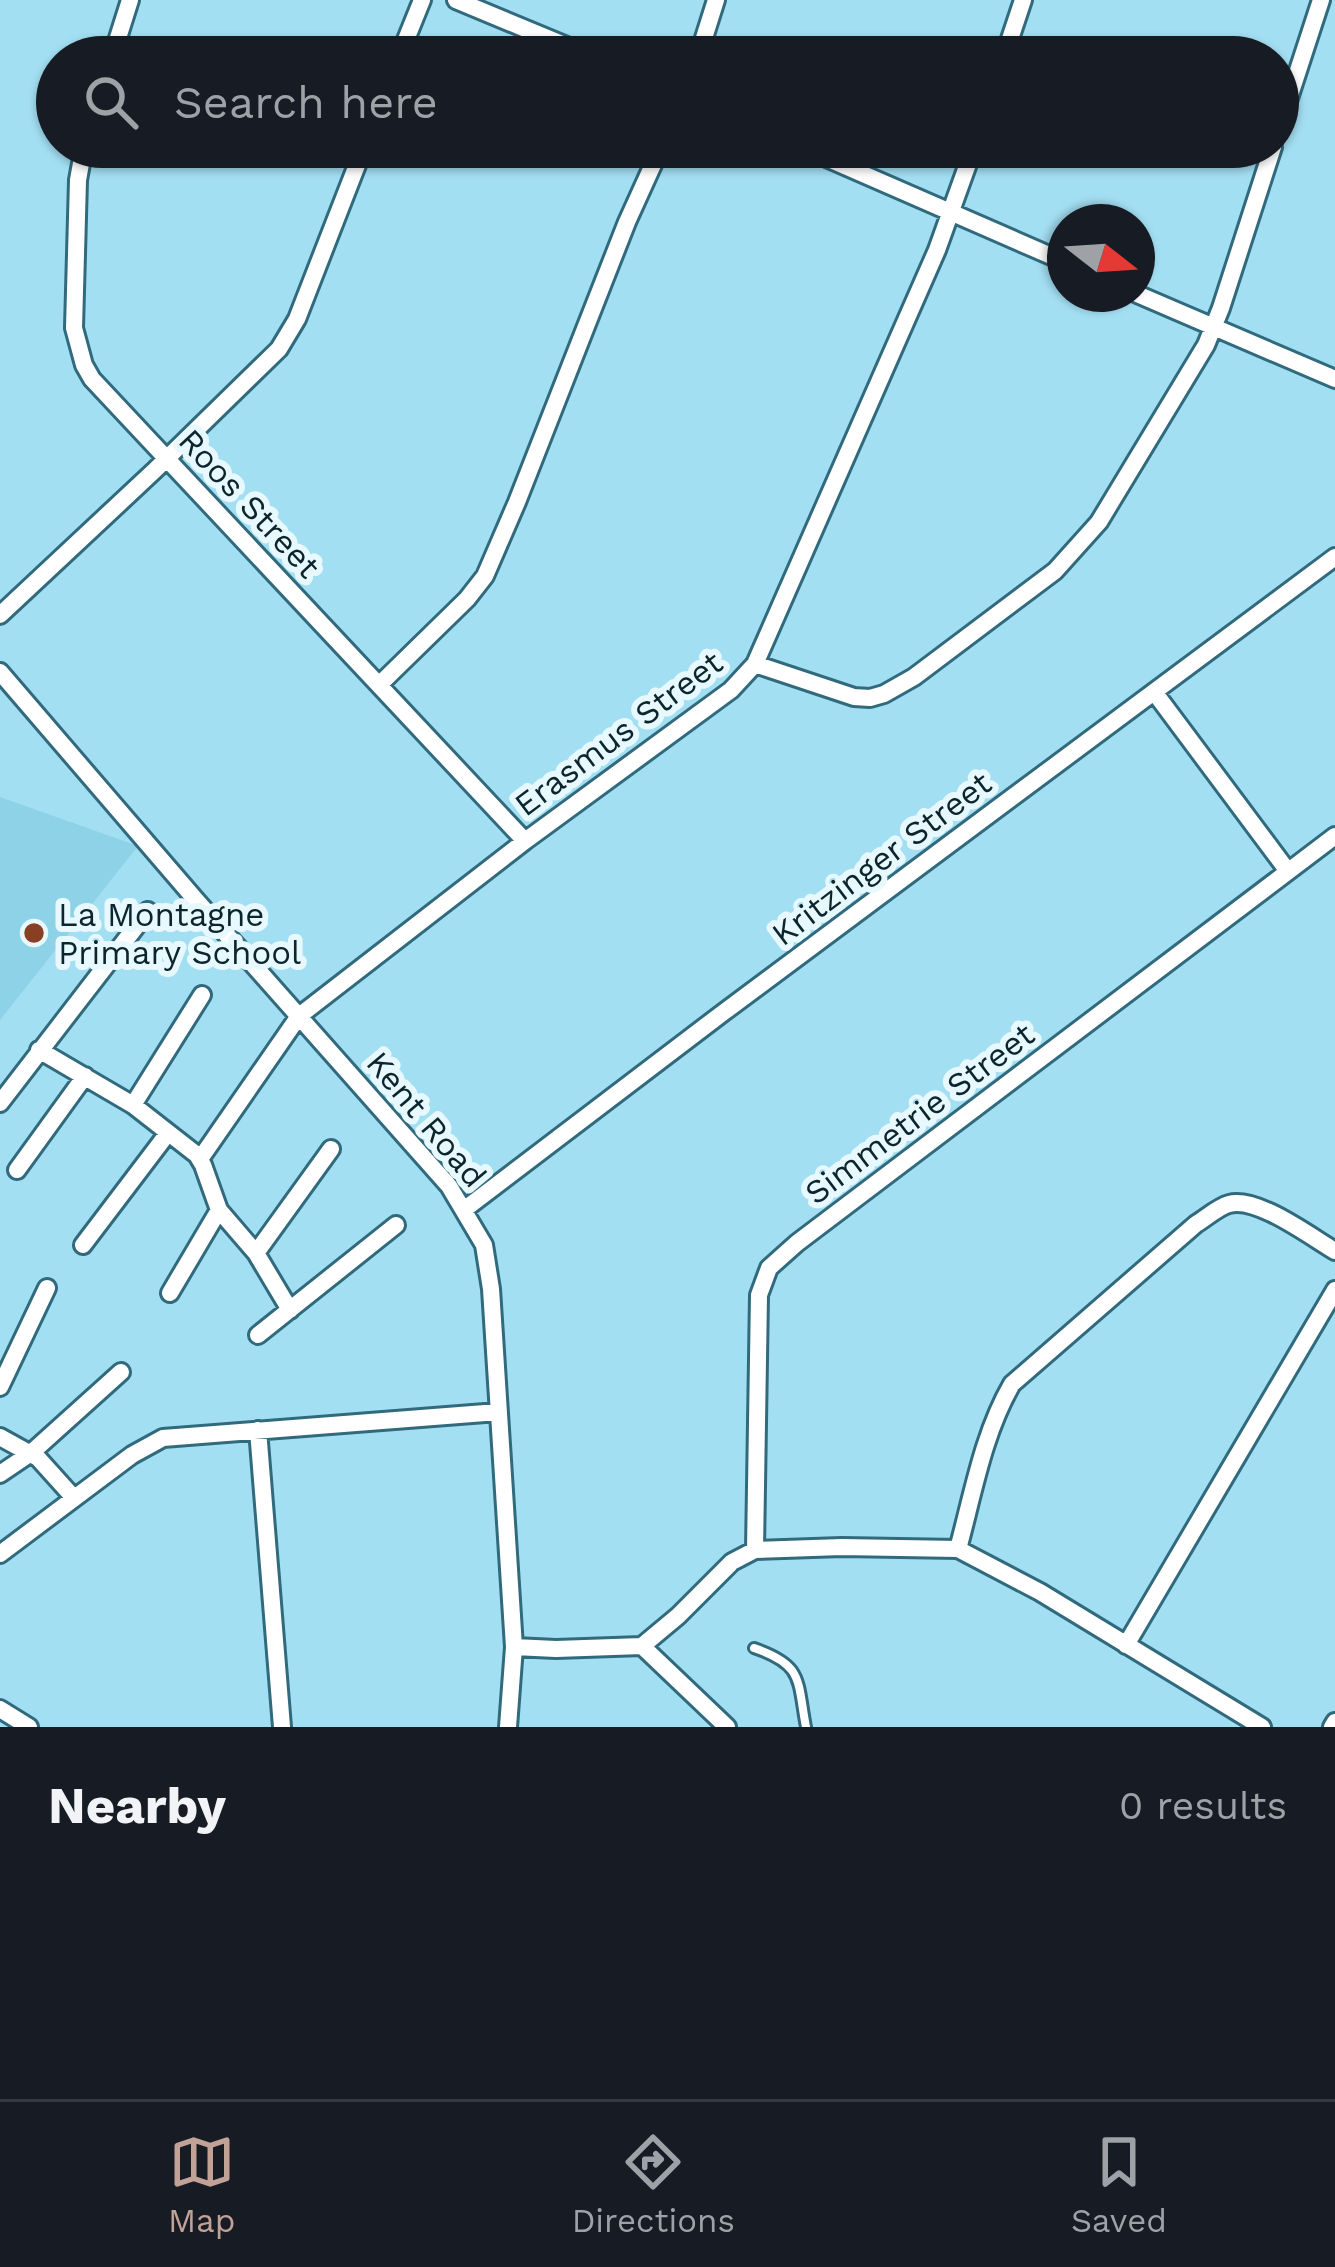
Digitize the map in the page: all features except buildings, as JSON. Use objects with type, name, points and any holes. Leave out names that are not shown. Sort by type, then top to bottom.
[{"type":"street","points":[[119,36],[130,0]]},
{"type":"street","points":[[407,36],[422,0]]},
{"type":"street","points":[[456,0],[543,36]]},
{"type":"street","points":[[705,36],[716,0]]},
{"type":"street","points":[[1011,36],[1023,0]]},
{"type":"street","points":[[1299,68],[1321,0]]},
{"type":"street","name":"Roos Street","points":[[80,168],[74,328],[92,379],[525,842]]},
{"type":"street","points":[[0,615],[256,374],[288,335],[356,168]]},
{"type":"street","points":[[379,685],[485,576],[651,168]]},
{"type":"street","points":[[848,168],[1047,254]]},
{"type":"street","name":"Erasmus Street","points":[[200,1159],[299,1016],[731,690],[755,664],[952,214],[967,168]]},
{"type":"street","points":[[755,664],[826,690],[861,698],[884,694],[914,677],[1055,571],[1084,542],[1121,489],[1214,327],[1266,168]]},
{"type":"street","points":[[1155,302],[1335,379]]},
{"type":"street","name":"Kritzinger Street","points":[[465,1209],[1335,557]]},
{"type":"street","name":"Kent Road","points":[[0,672],[449,1186],[484,1245],[514,1647],[508,1727]]},
{"type":"street","points":[[1155,693],[1287,870]]},
{"type":"street","name":"Simmetrie Street","points":[[755,1550],[759,1295],[770,1268],[1335,836]]},
{"type":"street","points":[[0,1103],[148,911]]},
{"type":"street","points":[[133,1106],[202,995]]},
{"type":"street","points":[[39,1050],[133,1106],[200,1159],[219,1210],[256,1253],[290,1310]]},
{"type":"street","points":[[17,1170],[85,1076]]},
{"type":"street","points":[[83,1245],[168,1133]]},
{"type":"street","points":[[256,1253],[331,1149]]},
{"type":"street","points":[[958,1549],[989,1434],[1012,1384],[1196,1224],[1226,1205],[1248,1204],[1335,1251]]},
{"type":"street","points":[[170,1293],[219,1210]]},
{"type":"street","points":[[258,1335],[396,1225]]},
{"type":"street","points":[[0,1387],[47,1288]]},
{"type":"street","points":[[1126,1645],[1335,1290]]},
{"type":"street","points":[[0,1474],[32,1453],[121,1372]]},
{"type":"street","points":[[0,1555],[132,1455],[163,1438],[498,1412]]},
{"type":"street","points":[[258,1430],[282,1727]]},
{"type":"street","points":[[0,1437],[32,1453],[74,1498]]},
{"type":"street","points":[[514,1647],[642,1646],[732,1562],[755,1550],[958,1549],[1040,1592],[1262,1727]]},
{"type":"street","points":[[642,1646],[727,1727]]},
{"type":"street","points":[[0,1709],[29,1727]]},
{"type":"lane","points":[[754,1648],[790,1664],[799,1681],[806,1727]]},
{"type":"shaded area","name":"La Montagne Primary School","points":[[0,797],[138,846],[0,1020]]},
{"type":"place","name":"La Montagne Primary School","points":[[34,933]]}]
